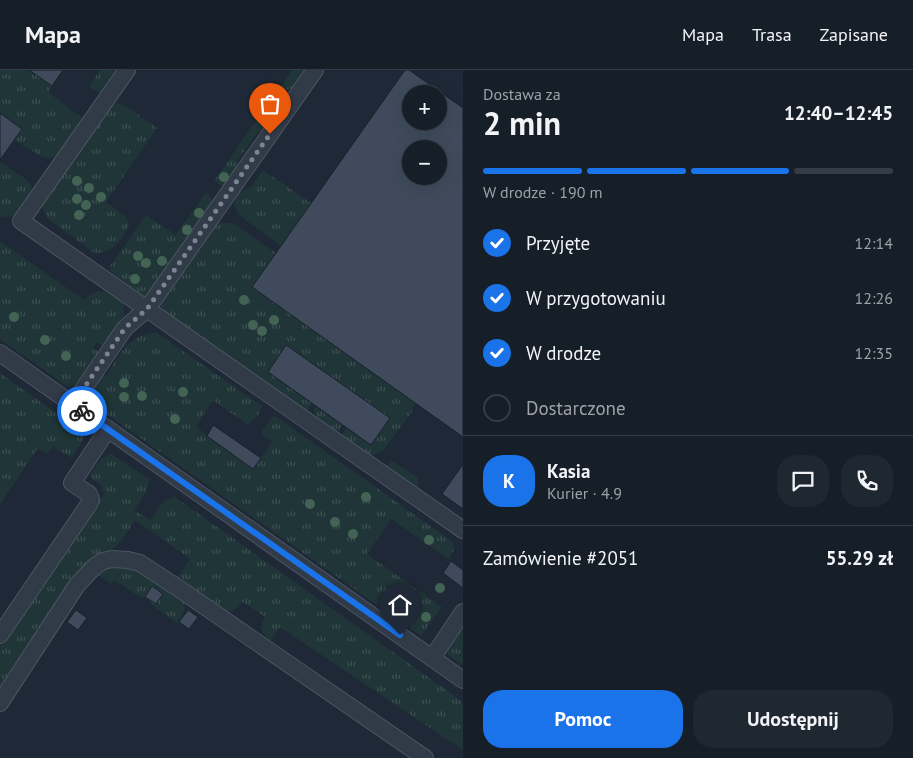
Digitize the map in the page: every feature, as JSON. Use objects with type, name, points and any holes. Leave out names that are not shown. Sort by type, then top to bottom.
[{"type":"street","points":[[127,70],[21,221],[463,530]]},
{"type":"street","points":[[73,404],[125,328],[147,309],[315,70]]},
{"type":"street","points":[[0,353],[463,680]]},
{"type":"street","points":[[0,635],[90,504],[89,494],[72,483],[108,429]]},
{"type":"street","points":[[0,703],[77,586],[94,567],[103,561],[112,559],[128,560],[140,563],[178,588],[425,758]]},
{"type":"street","points":[[432,658],[463,612]]},
{"type":"green space","points":[[0,70],[30,70],[52,86],[48,92],[83,119],[55,157],[44,158],[14,140],[22,128],[0,113]]},
{"type":"green space","points":[[100,70],[117,70],[100,93],[91,88],[90,85]]},
{"type":"green space","points":[[292,70],[308,70],[292,89],[279,89]]},
{"type":"green space","points":[[271,99],[276,104],[276,112],[267,128],[258,132],[237,161],[238,168],[226,185],[222,186],[214,181]]},
{"type":"green space","points":[[117,103],[126,106],[157,128],[106,202],[125,216],[129,223],[127,229],[120,241],[105,252],[99,253],[93,252],[47,218],[41,205],[112,105]]},
{"type":"green space","points":[[0,162],[26,179],[32,187],[31,195],[16,216],[0,217]]},
{"type":"green space","points":[[263,170],[311,203],[281,246],[239,215],[234,205],[238,194],[252,186]]},
{"type":"green space","points":[[206,192],[212,199],[212,207],[146,297],[143,297],[110,271],[110,266],[146,215],[176,235]]},
{"type":"green space","points":[[218,223],[233,223],[276,253],[252,287],[417,404],[412,408],[413,410],[383,451],[370,456],[341,436],[346,428],[371,445],[390,418],[286,345],[268,372],[312,404],[306,412],[177,321],[161,307],[162,302],[212,227]]},
{"type":"green space","points":[[0,241],[84,300],[89,295],[100,291],[109,293],[124,305],[124,314],[103,346],[97,342],[93,348],[99,352],[74,385],[68,387],[0,339]]},
{"type":"green space","points":[[157,333],[262,406],[259,414],[248,425],[213,400],[196,427],[253,469],[272,442],[263,435],[262,431],[274,415],[453,542],[454,550],[449,559],[391,519],[367,554],[442,607],[421,636],[88,401],[87,396],[100,373],[106,376],[129,343],[142,335]]},
{"type":"green space","points":[[0,373],[83,432],[84,438],[72,458],[54,447],[47,453],[38,448],[0,504]]},
{"type":"green space","points":[[316,407],[343,425],[337,433],[316,417],[314,409]]},
{"type":"green space","points":[[111,454],[149,479],[147,491],[134,510],[150,520],[164,501],[175,497],[463,703],[463,750],[280,627],[271,641],[262,630],[265,617],[243,602],[234,610],[226,611],[177,578],[190,559],[135,520],[121,541],[110,552],[97,556],[80,569],[0,687],[0,647],[104,494],[101,485],[89,476],[101,459]]},
{"type":"green space","points":[[392,461],[418,478],[418,487],[416,488],[386,467]]},
{"type":"green space","points":[[110,567],[137,569],[185,603],[184,612],[177,623],[149,603],[150,600],[156,604],[163,594],[153,587],[143,599],[114,580],[111,584],[96,573]]},
{"type":"green space","points":[[463,630],[463,665],[448,655],[447,648],[457,631]]},
{"type":"building","points":[[29,70],[63,70],[52,86]]},
{"type":"building","points":[[405,70],[409,70],[430,85],[402,85],[402,130],[447,130],[447,97],[463,108],[463,437],[252,287]]},
{"type":"building","points":[[0,113],[22,129],[0,160]]},
{"type":"building","points":[[286,345],[390,418],[371,445],[268,372]]},
{"type":"building","points":[[213,425],[261,458],[253,469],[207,436]]},
{"type":"building","points":[[463,464],[463,509],[442,494]]},
{"type":"building","points":[[451,561],[463,570],[463,588],[443,573]]},
{"type":"building","points":[[152,586],[163,594],[156,604],[145,597]]},
{"type":"building","points":[[76,610],[87,618],[78,630],[67,622]]},
{"type":"building","points":[[188,610],[198,617],[189,629],[179,622]]},
{"type":"way so far","points":[[82,411],[73,404],[96,370],[125,328],[147,309],[270,134]]},
{"type":"route","points":[[82,411],[400,635]]}]
